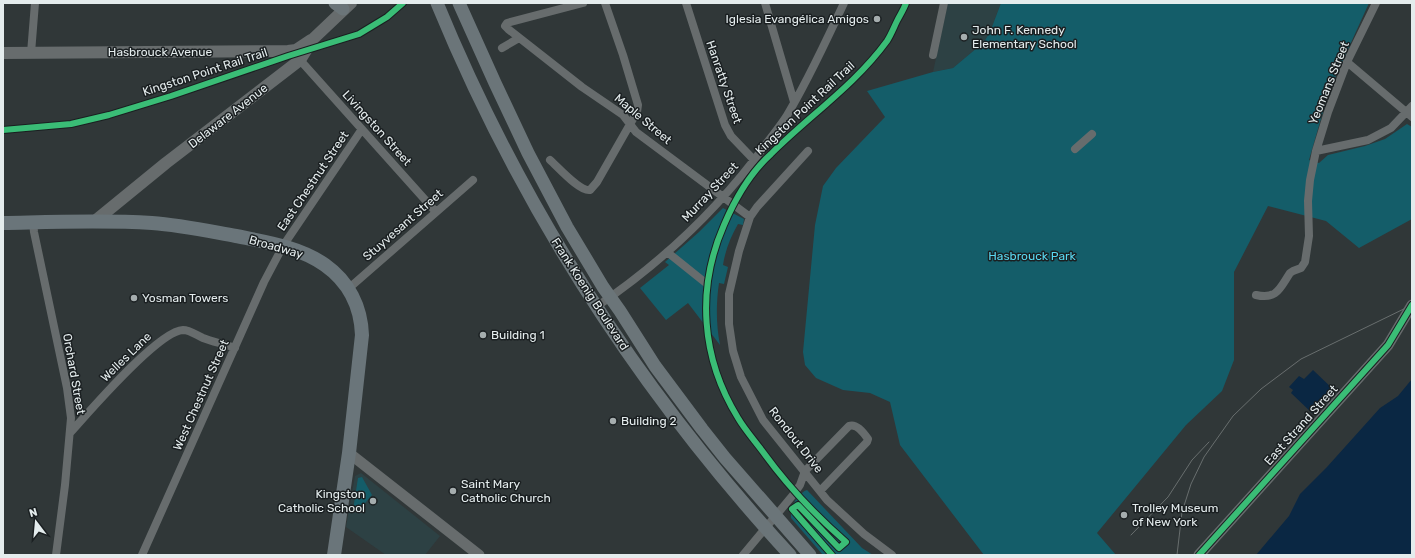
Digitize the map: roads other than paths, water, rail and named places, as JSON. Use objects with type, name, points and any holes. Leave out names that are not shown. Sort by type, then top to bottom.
[{"type":"highway","name":"Broadway","points":[[3,223],[95,221],[184,227],[254,239],[283,246],[324,264],[340,279],[348,289],[358,307],[362,322],[362,335],[349,453],[334,555]]},
{"type":"main road","points":[[431,3],[460,55]]},
{"type":"main road","name":"Frank Koenig Boulevard","points":[[437,3],[494,128],[552,235],[596,307],[643,376],[667,408],[720,475],[790,555]]},
{"type":"main road","name":"Frank Koenig Boulevard","points":[[459,3],[509,113],[548,191],[602,287],[681,402],[725,458],[810,555]]},
{"type":"main road","name":"Delaware Avenue","points":[[95,221],[166,163],[300,60],[313,39],[342,5]]},
{"type":"main road","name":"Hasbrouck Avenue","points":[[3,53],[288,51],[296,50],[313,39]]},
{"type":"street","points":[[31,53],[35,3]]},
{"type":"street","name":"Maple Street","points":[[583,3],[507,23],[505,26],[582,87],[623,115],[636,132],[723,197]]},
{"type":"street","points":[[550,160],[579,186],[588,190],[598,182],[637,112],[638,105],[605,3]]},
{"type":"street","name":"Hanratty Street","points":[[686,3],[725,125],[731,136],[754,160]]},
{"type":"street","points":[[765,3],[794,102]]},
{"type":"street","name":"Murray Street","points":[[596,307],[667,252],[723,197],[754,160],[786,118],[826,42],[844,3]]},
{"type":"street","points":[[933,55],[944,3]]},
{"type":"street","name":"Yeomans Street","points":[[1256,295],[1269,296],[1275,294],[1290,273],[1302,268],[1305,262],[1309,236],[1308,202],[1310,180],[1316,151],[1328,112],[1347,62],[1376,3]]},
{"type":"street","points":[[502,48],[519,38]]},
{"type":"street","name":"Livingston Street","points":[[300,60],[436,212]]},
{"type":"street","points":[[1347,62],[1409,115]]},
{"type":"street","points":[[1316,151],[1368,140],[1391,128],[1409,115],[1412,106]]},
{"type":"street","name":"East Chestnut Street","points":[[283,246],[362,129]]},
{"type":"street","points":[[1075,149],[1092,134]]},
{"type":"street","name":"Rondout Drive","points":[[808,151],[757,207],[750,217],[739,251],[729,294],[729,324],[733,351],[741,377],[763,420],[827,500],[864,534],[892,555]]},
{"type":"street","name":"Stuyvesant Street","points":[[348,289],[473,180]]},
{"type":"street","points":[[723,197],[750,217]]},
{"type":"street","name":"Orchard Street","points":[[33,222],[67,388],[71,418],[56,555]]},
{"type":"street","name":"West Chestnut Street","points":[[142,555],[264,282],[283,246]]},
{"type":"street","points":[[667,252],[707,284]]},
{"type":"street","name":"East Strand Street","points":[[1200,555],[1388,345],[1412,305]]},
{"type":"street","name":"Welles Lane","points":[[70,433],[103,396],[150,349],[165,337],[175,332],[184,330],[203,338],[235,348]]},
{"type":"street","points":[[743,555],[766,529],[800,485],[805,471],[849,426],[852,424],[855,425],[866,435],[868,439],[867,442],[820,491]]},
{"type":"street","points":[[349,453],[473,553]]},
{"type":"tram line","points":[[1177,555],[1182,512],[1191,484],[1204,457],[1233,416],[1261,389],[1301,359],[1412,305]]},
{"type":"tram line","points":[[1131,535],[1168,497],[1192,460],[1209,442]]},
{"type":"place","name":"Iglesia Evangélica Amigos","points":[[877,19]]},
{"type":"place","name":"John F. Kennedy Elementary School","points":[[964,37]]},
{"type":"place","name":"Yosman Towers","points":[[134,298]]},
{"type":"place","name":"Building 1","points":[[483,335]]},
{"type":"place","name":"Building 2","points":[[613,421]]},
{"type":"place","name":"Saint Mary Catholic Church","points":[[453,491]]},
{"type":"place","name":"Kingston Catholic School","points":[[373,501]]},
{"type":"place","name":"Trolley Museum of New York","points":[[1124,515]]},
{"type":"park label","name":"Hasbrouck Park","points":[[1032,256]]}]
